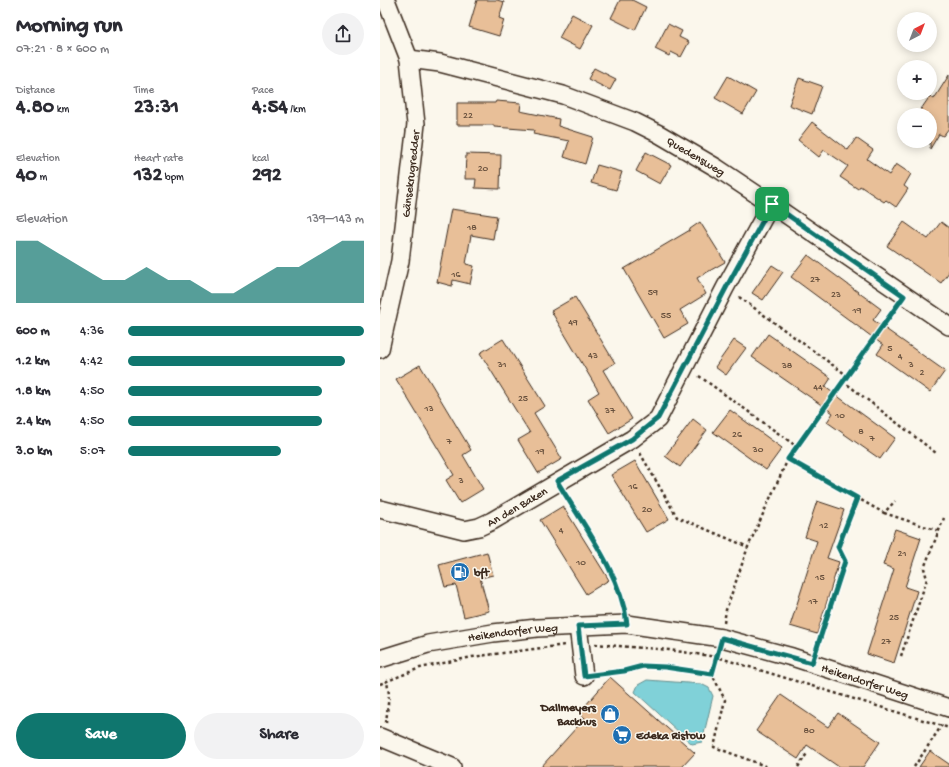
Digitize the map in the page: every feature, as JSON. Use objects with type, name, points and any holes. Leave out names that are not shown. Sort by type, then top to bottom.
[{"type":"street","points":[[380,26],[389,7]]},
{"type":"street","name":"Gänsekrugredder","points":[[380,350],[400,262],[416,124],[409,59],[389,7]]},
{"type":"street","name":"Quedensweg","points":[[409,59],[440,63],[563,95],[611,113],[659,134],[717,168],[772,204],[904,296],[947,321]]},
{"type":"street","name":"An den Baken","points":[[380,509],[464,530],[479,527],[632,439],[658,418],[772,204]]},
{"type":"street","name":"Heikendorfer Weg","points":[[380,659],[428,644],[493,633],[578,626],[627,624],[722,638],[812,663],[949,708]]},
{"type":"street","points":[[578,626],[584,676]]},
{"type":"street","points":[[381,737],[452,767]]},
{"type":"path","points":[[726,288],[848,376]]},
{"type":"path","points":[[726,610],[748,548],[788,459],[904,296]]},
{"type":"path","points":[[686,366],[796,446]]},
{"type":"path","points":[[843,381],[936,453]]},
{"type":"path","points":[[632,439],[677,517],[748,548]]},
{"type":"path","points":[[788,459],[884,513],[939,530]]},
{"type":"path","points":[[557,481],[613,574],[625,608],[627,624]]},
{"type":"path","points":[[812,663],[845,561],[838,547],[857,498]]},
{"type":"path","points":[[884,513],[895,501]]},
{"type":"path","points":[[901,656],[927,579],[924,568],[944,518]]},
{"type":"path","points":[[722,638],[712,674],[724,700],[714,747],[768,767]]},
{"type":"path","points":[[380,684],[420,668],[472,657],[581,644],[669,650],[717,657],[949,728]]},
{"type":"path","points":[[584,676],[624,671],[643,666],[665,667],[712,674]]},
{"type":"path","points":[[381,737],[388,707],[389,694],[387,682]]},
{"type":"path","points":[[914,767],[942,725]]},
{"type":"path","points":[[798,767],[808,752]]},
{"type":"water","points":[[647,680],[701,684],[709,688],[713,696],[702,742],[692,744],[635,692],[638,685]]},
{"type":"building","points":[[477,0],[497,0],[504,2],[499,18],[504,20],[499,36],[469,27]]},
{"type":"building","points":[[620,0],[632,0],[646,7],[635,30],[611,18]]},
{"type":"building","points":[[572,14],[593,25],[580,49],[559,38]]},
{"type":"building","points":[[668,24],[682,31],[679,37],[689,42],[681,57],[671,52],[669,56],[655,49]]},
{"type":"building","points":[[594,68],[616,79],[610,90],[588,79]]},
{"type":"building","points":[[949,75],[949,128],[943,136],[939,134],[937,137],[937,108],[922,108],[927,100],[937,100],[937,94]]},
{"type":"building","points":[[728,76],[756,92],[743,114],[715,98]]},
{"type":"building","points":[[799,78],[822,86],[812,114],[789,105]]},
{"type":"building","points":[[496,101],[521,103],[520,111],[559,119],[558,126],[593,137],[585,164],[564,157],[569,141],[533,134],[534,130],[494,127],[494,125],[457,125],[457,103],[495,103]]},
{"type":"building","points":[[812,122],[848,150],[856,138],[873,150],[867,159],[889,175],[896,164],[911,174],[904,186],[908,189],[896,207],[886,200],[884,202],[860,186],[858,189],[840,177],[848,166],[824,150],[819,157],[798,140]]},
{"type":"building","points":[[646,152],[671,165],[660,184],[636,171]]},
{"type":"building","points":[[466,154],[501,155],[500,189],[475,188],[476,179],[465,179]]},
{"type":"building","points":[[597,165],[622,172],[616,190],[591,183]]},
{"type":"building","points":[[451,209],[497,216],[493,239],[471,235],[466,264],[474,266],[470,284],[453,280],[452,286],[437,282]]},
{"type":"building","points":[[700,222],[725,262],[697,278],[706,294],[680,310],[688,324],[664,338],[624,269],[690,230]]},
{"type":"building","points":[[904,222],[928,239],[941,222],[949,228],[949,272],[941,283],[887,246]]},
{"type":"building","points":[[808,255],[881,309],[873,320],[945,371],[930,392],[877,354],[883,345],[791,277]]},
{"type":"building","points":[[772,265],[783,272],[763,300],[752,293]]},
{"type":"building","points":[[575,297],[615,363],[603,370],[632,419],[609,433],[588,399],[599,392],[551,311]]},
{"type":"building","points":[[768,334],[831,378],[825,387],[895,438],[880,459],[827,422],[833,413],[752,357]]},
{"type":"building","points":[[503,339],[545,406],[534,413],[562,459],[538,473],[518,440],[530,433],[480,353]]},
{"type":"building","points":[[734,340],[746,348],[726,375],[715,367]]},
{"type":"building","points":[[420,365],[471,450],[463,455],[483,489],[460,503],[446,480],[454,475],[396,379]]},
{"type":"building","points":[[730,410],[782,448],[766,470],[713,432]]},
{"type":"building","points":[[693,419],[707,430],[680,467],[665,456]]},
{"type":"building","points":[[635,461],[669,519],[646,532],[611,475]]},
{"type":"building","points":[[817,501],[844,510],[827,558],[839,562],[817,634],[790,626],[817,541],[805,537]]},
{"type":"building","points":[[563,506],[609,580],[586,594],[540,520]]},
{"type":"building","points":[[895,529],[921,538],[905,587],[917,591],[894,663],[867,654],[894,569],[883,565]]},
{"type":"building","points":[[487,552],[493,575],[480,578],[489,611],[464,617],[456,585],[445,587],[439,565]]},
{"type":"building","name":"Edeka Ristow","points":[[610,677],[695,753],[682,767],[541,767],[585,718],[579,713]]},
{"type":"building","points":[[781,695],[828,727],[838,713],[880,742],[863,767],[839,767],[807,745],[798,759],[756,731]]},
{"type":"building","points":[[930,751],[949,764],[949,767],[919,767]]},
{"type":"place","name":"bft","points":[[460,572]]},
{"type":"place","name":"Dallmeyers Backhus","points":[[610,714]]},
{"type":"place","name":"Edeka Ristow","points":[[622,735]]},
{"type":"route","points":[[772,204],[904,296],[788,459],[857,498],[838,547],[845,561],[812,663],[722,638],[712,674],[665,667],[643,666],[624,671],[584,676],[578,626],[627,624],[625,608],[613,574],[557,481],[632,439],[658,418],[772,204]]}]
